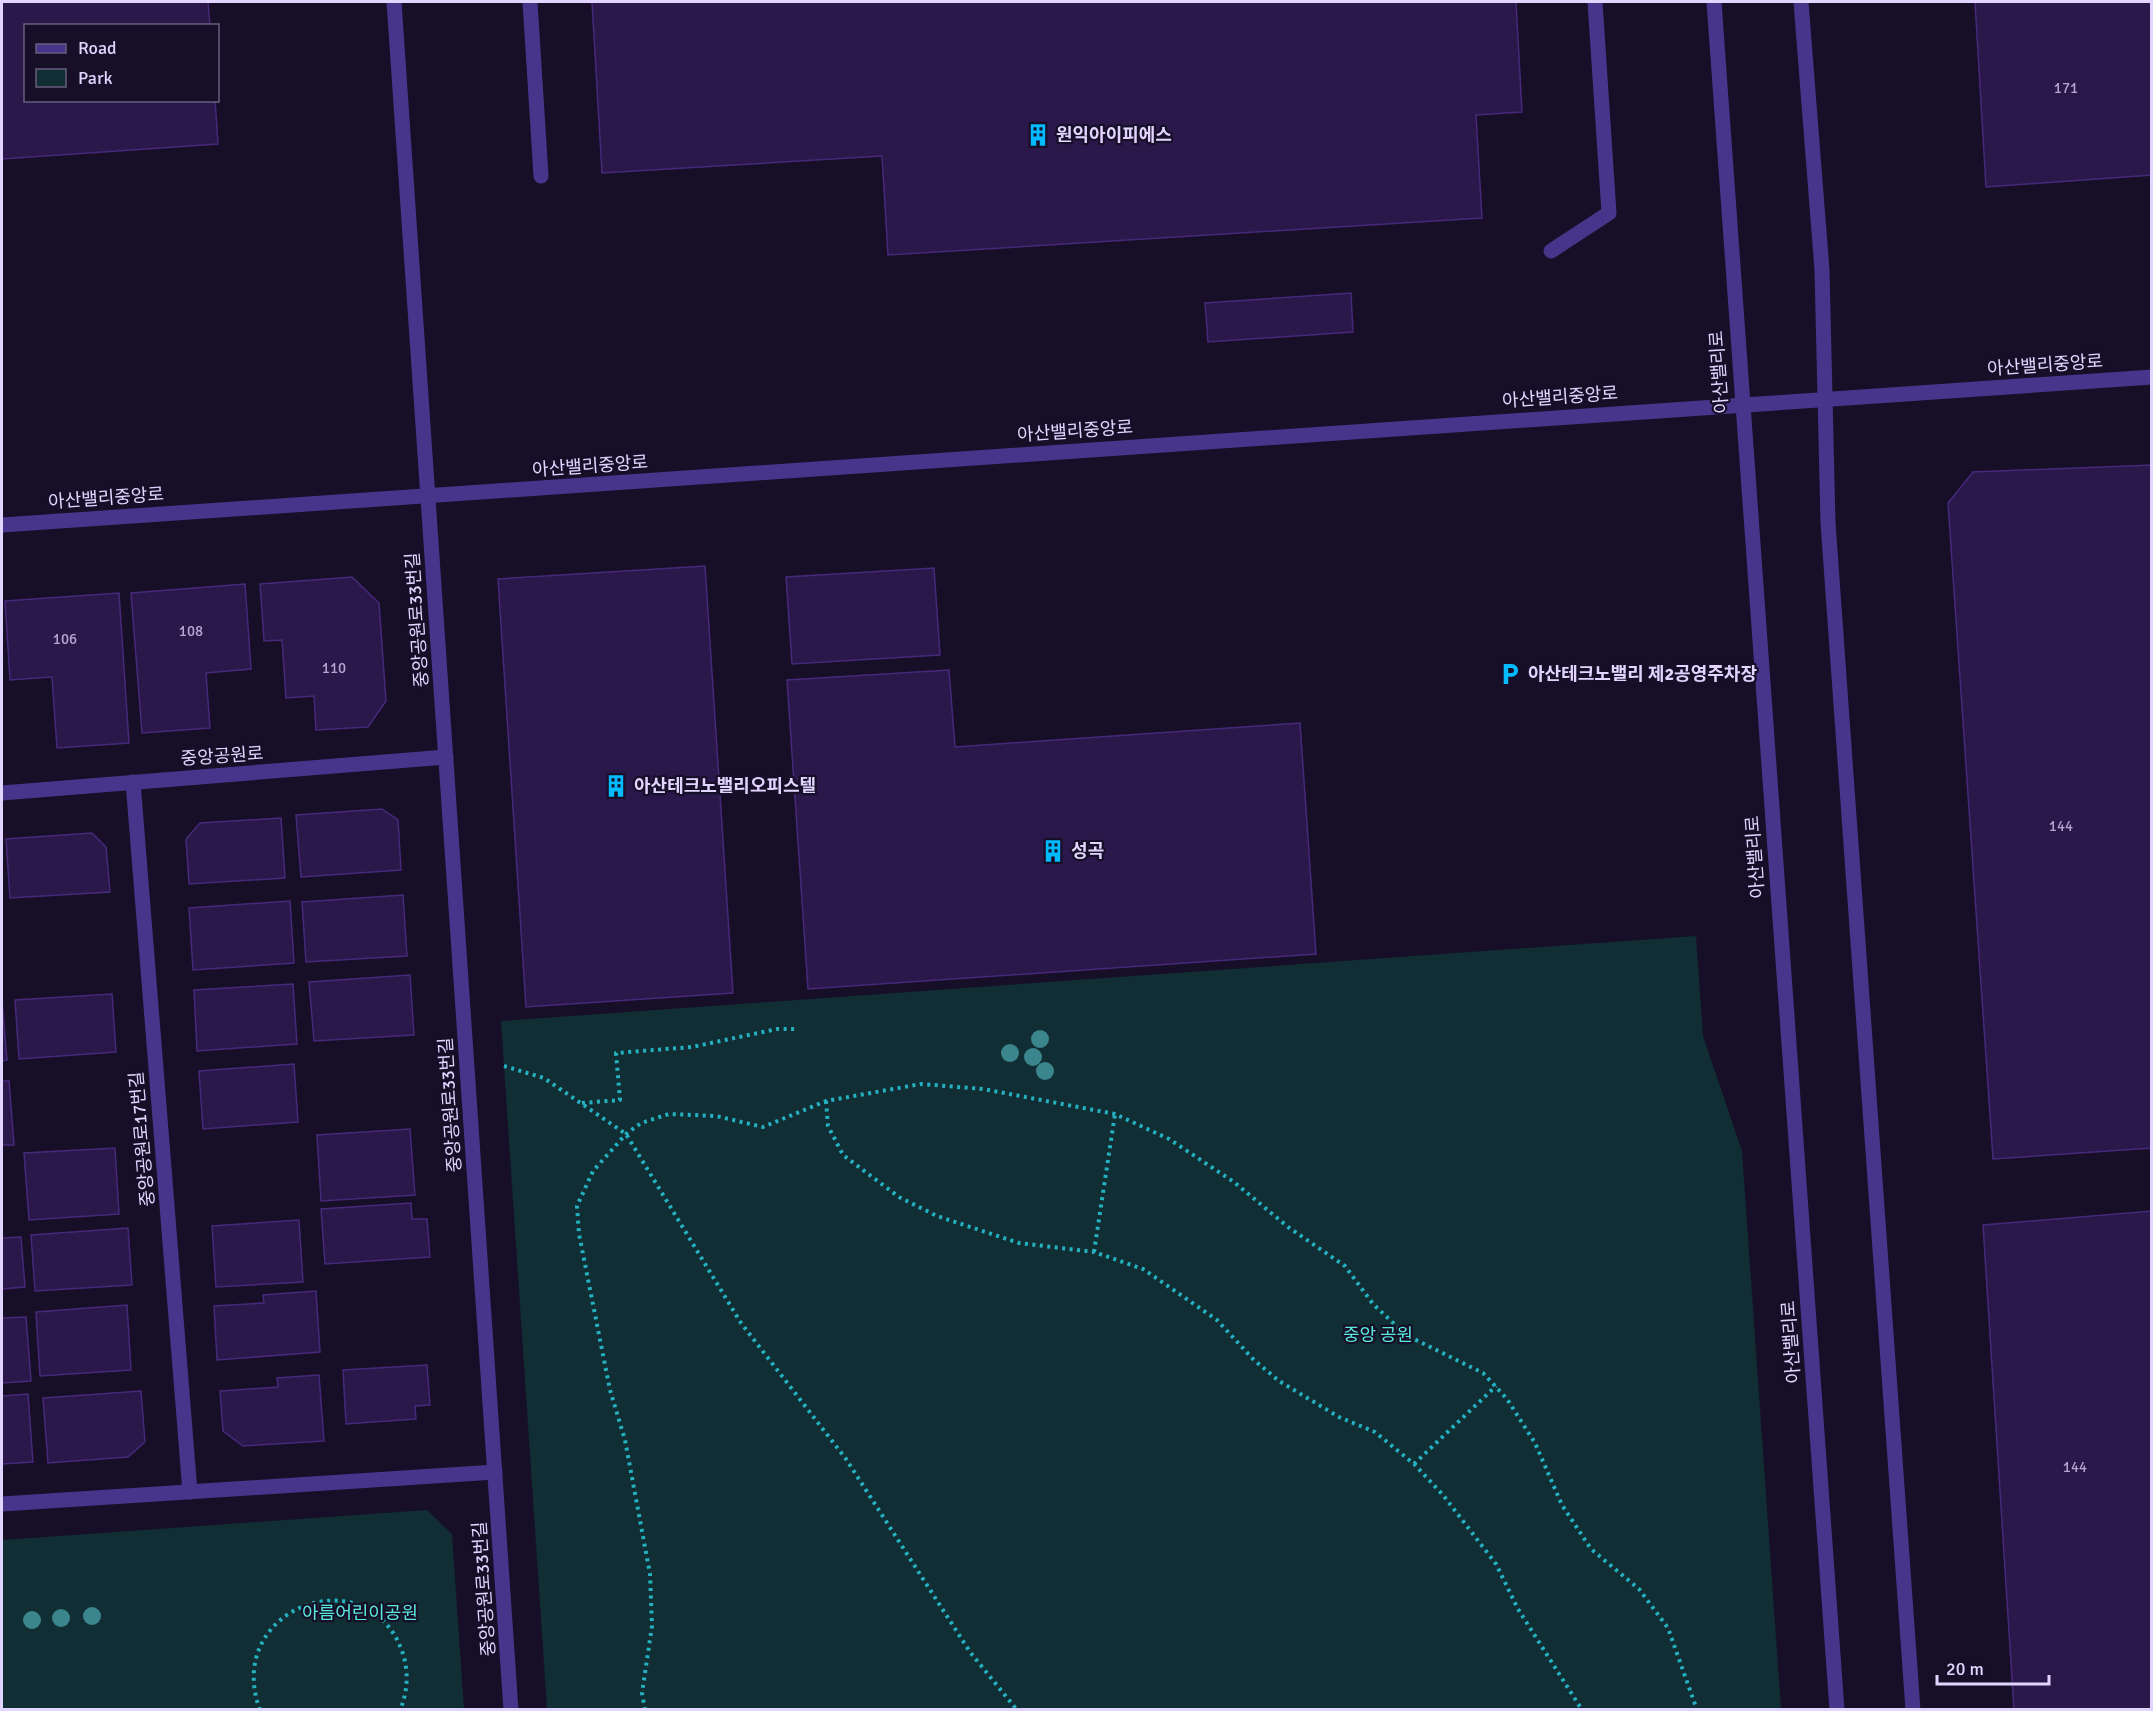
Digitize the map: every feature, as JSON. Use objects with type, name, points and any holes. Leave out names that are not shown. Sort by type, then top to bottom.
[{"type":"street","name":"중앙공원로33번길","points":[[394,2],[512,1710]]},
{"type":"street","points":[[530,2],[541,176]]},
{"type":"street","points":[[1551,251],[1609,213],[1595,2]]},
{"type":"street","name":"아산밸리로","points":[[1714,2],[1741,404],[1838,1710]]},
{"type":"street","points":[[1801,2],[1822,270],[1828,532],[1913,1710]]},
{"type":"street","name":"아산밸리중앙로","points":[[2,525],[2151,377]]},
{"type":"street","name":"중앙공원로","points":[[2,793],[446,757]]},
{"type":"street","name":"중앙공원로17번길","points":[[133,782],[190,1492]]},
{"type":"street","points":[[2,1504],[495,1473]]},
{"type":"path","points":[[582,1103],[620,1100],[616,1053],[692,1047],[777,1029],[796,1029]]},
{"type":"path","points":[[504,1066],[544,1078],[626,1134],[741,1323],[846,1459],[970,1652],[1017,1710]]},
{"type":"path","points":[[645,1710],[642,1693],[652,1626],[650,1574],[625,1440],[610,1390],[579,1234],[577,1206],[593,1171],[626,1134],[641,1123],[669,1114],[716,1116],[763,1127],[826,1101],[921,1084],[983,1089],[1115,1114],[1169,1139],[1234,1182],[1288,1227],[1346,1266],[1373,1304],[1406,1335],[1483,1373],[1507,1399],[1535,1443],[1562,1505],[1591,1550],[1639,1588],[1668,1628],[1697,1710]]},
{"type":"path","points":[[826,1101],[828,1126],[843,1155],[900,1197],[937,1216],[1020,1243],[1094,1252],[1143,1269],[1217,1320],[1254,1360],[1279,1381],[1339,1417],[1375,1432],[1414,1464],[1443,1495],[1496,1564],[1518,1609],[1582,1710]]},
{"type":"path","points":[[1094,1252],[1115,1114]]},
{"type":"path","points":[[1414,1464],[1496,1386]]},
{"type":"path","points":[[260,1710],[252,1677],[257,1654],[267,1632],[291,1610],[322,1601],[354,1604],[369,1611],[392,1631],[405,1660],[407,1676],[400,1710]]},
{"type":"green space","name":"중앙 공원","points":[[1696,936],[1703,1036],[1742,1151],[1781,1709],[547,1709],[501,1021]]},
{"type":"green space","name":"아름어린이공원","points":[[427,1510],[452,1534],[464,1709],[2,1709],[2,1540]]},
{"type":"building","points":[[2,2],[208,2],[210,24],[24,24],[24,102],[215,102],[218,144],[2,159]]},
{"type":"building","name":"원익아이피에스","points":[[592,2],[1516,2],[1522,112],[1476,115],[1482,218],[888,255],[882,156],[602,173]]},
{"type":"building","points":[[1975,2],[2152,2],[2152,175],[1986,187]]},
{"type":"building","points":[[1351,293],[1353,332],[1208,342],[1205,303]]},
{"type":"building","points":[[2152,465],[2152,1148],[1993,1159],[1948,503],[1973,472]]},
{"type":"building","name":"아산테크노밸리오피스텔","points":[[705,566],[733,993],[526,1007],[498,579]]},
{"type":"building","points":[[934,568],[940,655],[792,664],[786,577]]},
{"type":"building","points":[[352,577],[379,603],[386,701],[368,727],[316,730],[314,696],[286,698],[282,640],[264,641],[260,584]]},
{"type":"building","points":[[245,584],[251,669],[206,673],[210,728],[142,733],[131,593]]},
{"type":"building","points":[[119,593],[129,743],[57,748],[52,677],[10,680],[5,601]]},
{"type":"building","name":"성곡","points":[[949,670],[955,747],[1300,723],[1316,954],[808,989],[787,680]]},
{"type":"building","points":[[382,809],[398,820],[401,870],[301,877],[296,815]]},
{"type":"building","points":[[281,818],[285,878],[189,884],[186,839],[200,823]]},
{"type":"building","points":[[92,833],[106,847],[110,892],[10,898],[6,839]]},
{"type":"building","points":[[403,895],[407,956],[306,962],[302,902]]},
{"type":"building","points":[[290,901],[294,963],[193,970],[189,908]]},
{"type":"building","points":[[410,975],[414,1035],[314,1041],[309,982]]},
{"type":"building","points":[[293,984],[297,1044],[197,1051],[194,990]]},
{"type":"building","points":[[112,994],[116,1052],[19,1059],[15,1000]]},
{"type":"building","points":[[2,1001],[7,1060],[2,1061]]},
{"type":"building","points":[[294,1064],[298,1122],[203,1129],[199,1071]]},
{"type":"building","points":[[2,1081],[9,1081],[14,1145],[2,1145]]},
{"type":"building","points":[[410,1129],[415,1195],[321,1201],[317,1135]]},
{"type":"building","points":[[115,1148],[119,1214],[29,1220],[24,1153]]},
{"type":"building","points":[[411,1203],[412,1219],[427,1219],[430,1257],[325,1264],[321,1209]]},
{"type":"building","points":[[2152,1211],[2152,1710],[2014,1710],[1983,1225]]},
{"type":"building","points":[[299,1220],[303,1282],[216,1287],[212,1226]]},
{"type":"building","points":[[128,1228],[132,1285],[35,1291],[31,1235]]},
{"type":"building","points":[[21,1237],[25,1287],[2,1289],[2,1238]]},
{"type":"building","points":[[316,1291],[320,1352],[217,1360],[214,1306],[264,1303],[263,1295]]},
{"type":"building","points":[[127,1305],[131,1370],[40,1376],[36,1312]]},
{"type":"building","points":[[26,1317],[31,1381],[2,1383],[2,1318]]},
{"type":"building","points":[[427,1365],[430,1405],[415,1406],[416,1419],[346,1424],[343,1370]]},
{"type":"building","points":[[319,1375],[324,1441],[243,1446],[223,1431],[220,1391],[278,1387],[277,1378]]},
{"type":"building","points":[[141,1391],[145,1442],[128,1457],[48,1463],[43,1398]]},
{"type":"building","points":[[28,1394],[33,1462],[2,1464],[2,1396]]},
{"type":"place","name":"원익아이피에스","points":[[1038,135]]},
{"type":"place","name":"아산테크노밸리 제2공영주차장","points":[[1510,674]]},
{"type":"place","name":"아산테크노밸리오피스텔","points":[[616,786]]},
{"type":"place","name":"성곡","points":[[1053,851]]}]
